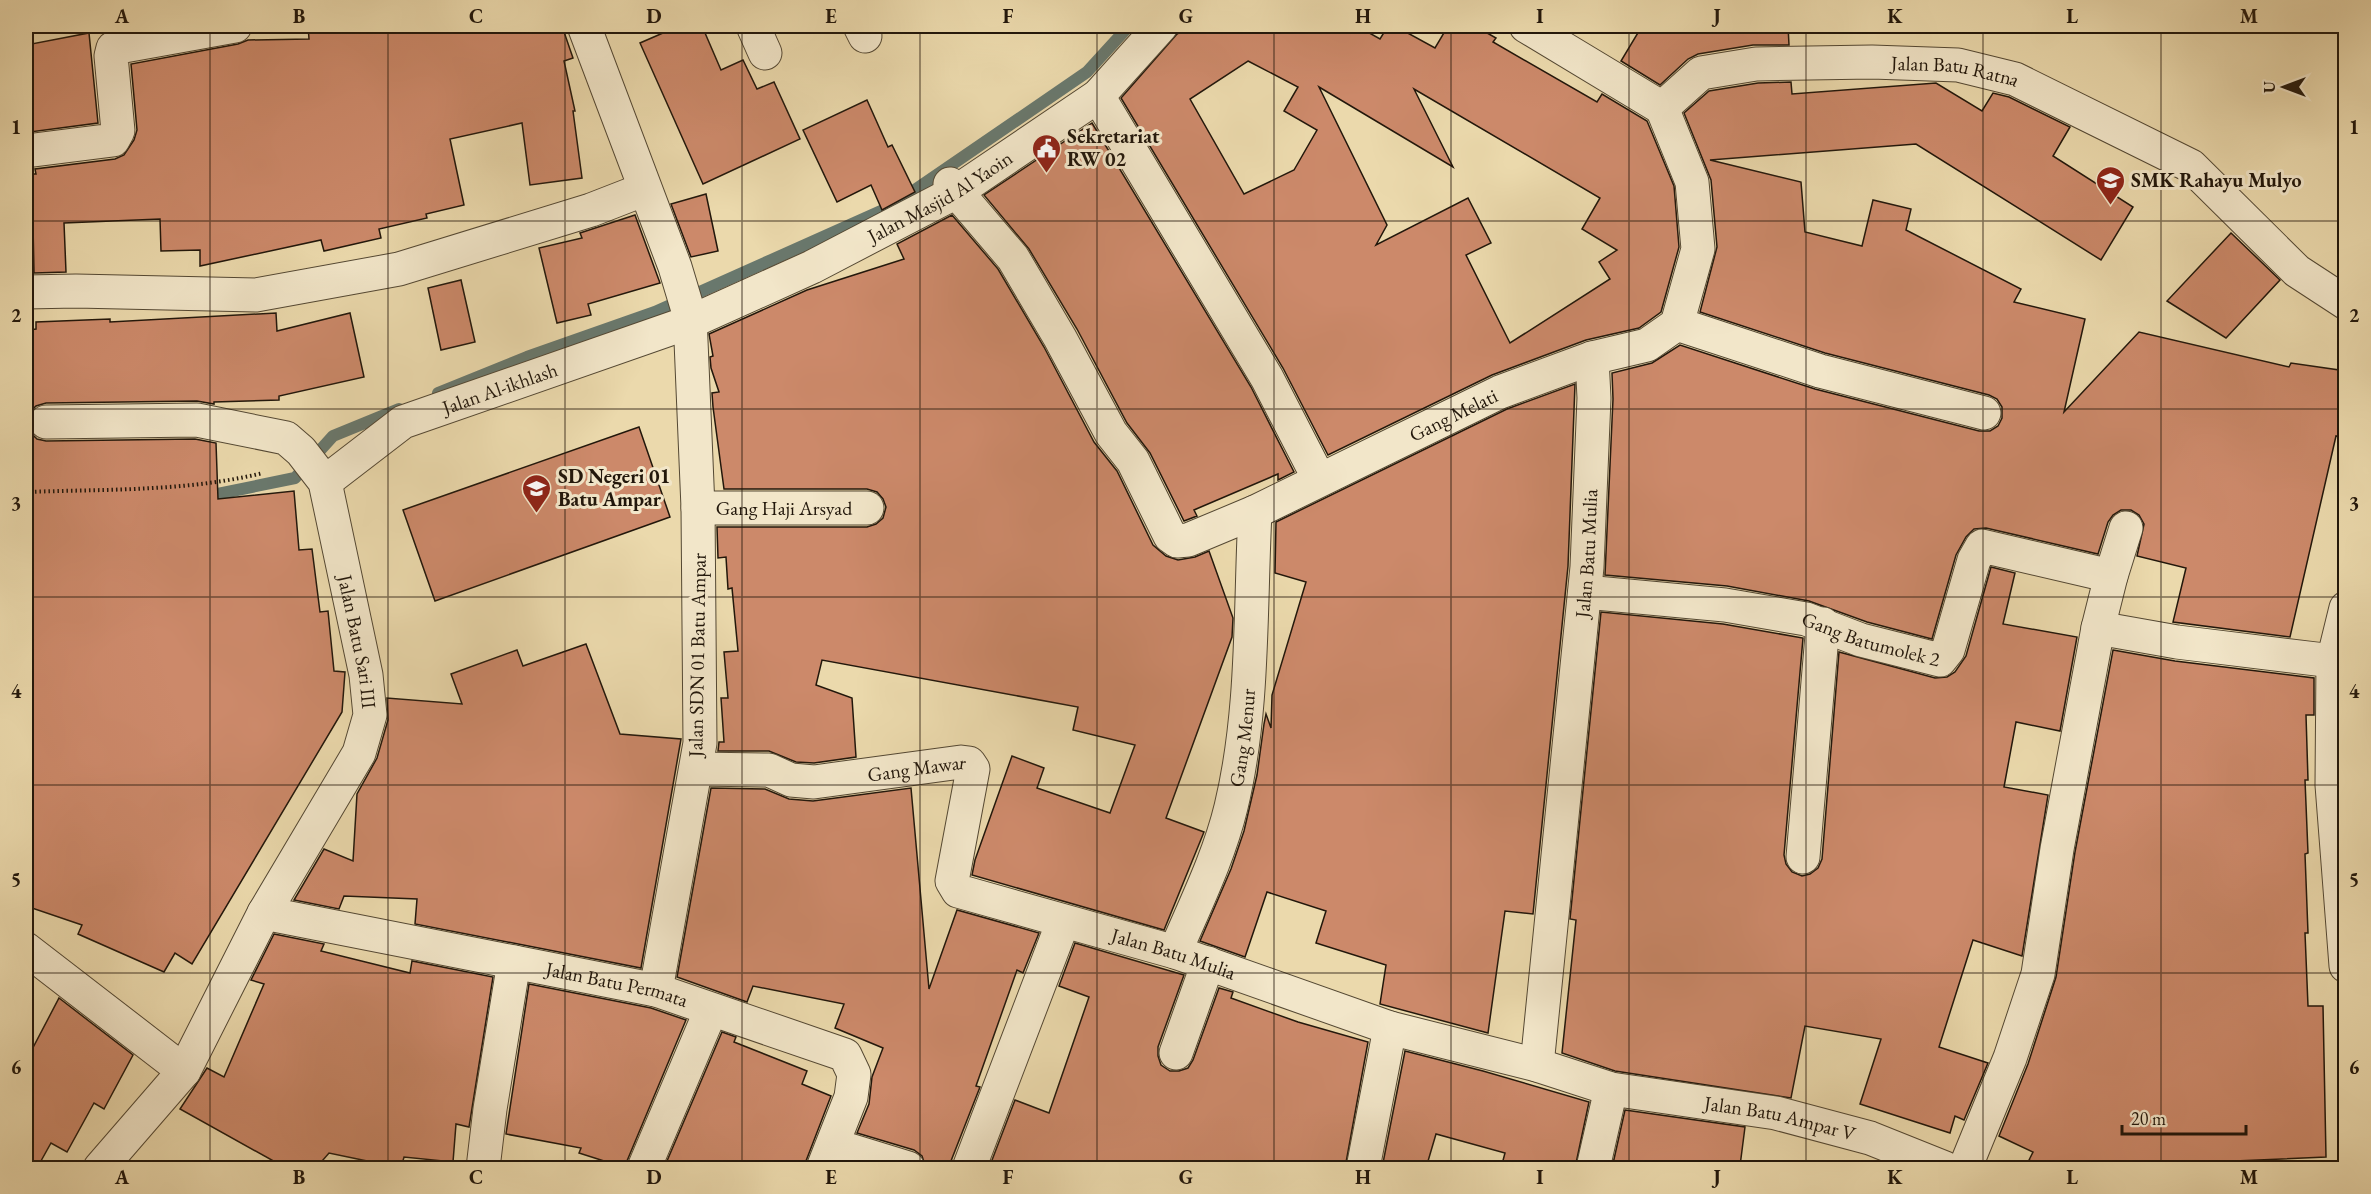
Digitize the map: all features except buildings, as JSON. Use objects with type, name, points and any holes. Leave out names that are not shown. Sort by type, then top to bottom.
[{"type":"street","points":[[26,151],[113,140],[117,131],[111,56],[113,48],[235,26]]},
{"type":"street","points":[[26,292],[256,295],[399,269],[591,210],[645,189],[584,26]]},
{"type":"street","name":"Jalan Masjid Al Yaoin","points":[[690,319],[812,267],[953,188],[1098,96],[1161,26]]},
{"type":"street","points":[[1526,26],[1662,108],[1692,182],[1698,249],[1677,324],[1647,345],[1592,358]]},
{"type":"street","name":"Jalan Batu Ratna","points":[[1662,108],[1701,74],[1756,64],[1872,62],[1958,65],[2015,79],[2191,166],[2297,271],[2346,303]]},
{"type":"street","points":[[1098,96],[1267,378],[1319,479]]},
{"type":"street","name":"Gang Melati","points":[[953,188],[1013,258],[1060,338],[1111,433],[1133,461],[1170,536],[1177,541],[1188,540],[1255,512],[1500,392],[1592,358]]},
{"type":"street","name":"Jalan SDN 01 Batu Ampar","points":[[645,189],[675,267],[690,319],[699,508],[700,743],[656,990]]},
{"type":"street","name":"Jalan Al-ikhlash","points":[[311,463],[403,422],[690,319]]},
{"type":"street","points":[[1677,324],[1820,371],[1984,413]]},
{"type":"street","name":"Jalan Batu Mulia","points":[[1537,1065],[1585,592],[1594,398],[1592,358]]},
{"type":"street","points":[[46,422],[197,420],[286,438],[311,463]]},
{"type":"street","name":"Jalan Batu Sari III","points":[[100,1168],[184,1071],[264,913],[359,753],[370,715],[366,675],[311,463]]},
{"type":"street","name":"Gang Haji Arsyad","points":[[699,508],[867,508]]},
{"type":"street","name":"Gang Menur","points":[[1175,952],[1217,851],[1236,780],[1247,687],[1255,512]]},
{"type":"street","points":[[1965,1168],[2010,1058],[2037,974],[2057,849],[2098,628],[2110,576],[2126,528]]},
{"type":"street","name":"Gang Batumolek 2","points":[[1585,592],[1725,605],[1823,624],[1861,640],[1940,660],[1948,650],[1974,560],[1982,546],[2110,576]]},
{"type":"street","points":[[2346,608],[2333,661],[2332,785],[2346,966]]},
{"type":"street","points":[[1803,857],[1823,624]]},
{"type":"street","points":[[2098,628],[2177,642],[2333,661]]},
{"type":"street","name":"Gang Mawar","points":[[696,769],[770,770],[791,780],[814,782],[961,762],[969,763],[973,769],[952,881],[954,887],[958,891],[1063,922]]},
{"type":"street","name":"Jalan Batu Permata","points":[[264,913],[656,990],[845,1055],[854,1074],[851,1098],[828,1157]]},
{"type":"street","points":[[969,1168],[1063,922]]},
{"type":"street","name":"Jalan Batu Mulia","points":[[1063,922],[1175,952],[1390,1028],[1537,1065],[1611,1089]]},
{"type":"street","points":[[26,949],[184,1071]]},
{"type":"street","points":[[483,1168],[490,1108],[514,962]]},
{"type":"street","points":[[1176,1053],[1208,963]]},
{"type":"street","points":[[644,1168],[711,1010]]},
{"type":"street","points":[[1363,1168],[1390,1028]]},
{"type":"street","points":[[1593,1168],[1611,1089]]},
{"type":"street","name":"Jalan Batu Ampar V","points":[[1611,1089],[1776,1113],[1870,1138],[1945,1168]]},
{"type":"street","points":[[828,1157],[908,1168]]},
{"type":"path","points":[[26,492],[131,490],[237,480],[311,463]]},
{"type":"waterway","points":[[438,393],[527,357],[655,312],[890,207],[1087,72],[1129,26]]},
{"type":"waterway","points":[[203,497],[295,478],[333,436],[399,409]]},
{"type":"place","name":"Sekretariat RW 02","points":[[1046,174]]},
{"type":"place","name":"SMK Rahayu Mulyo","points":[[2110,206]]},
{"type":"place","name":"SD Negeri 01 Batu Ampar","points":[[537,514]]}]
